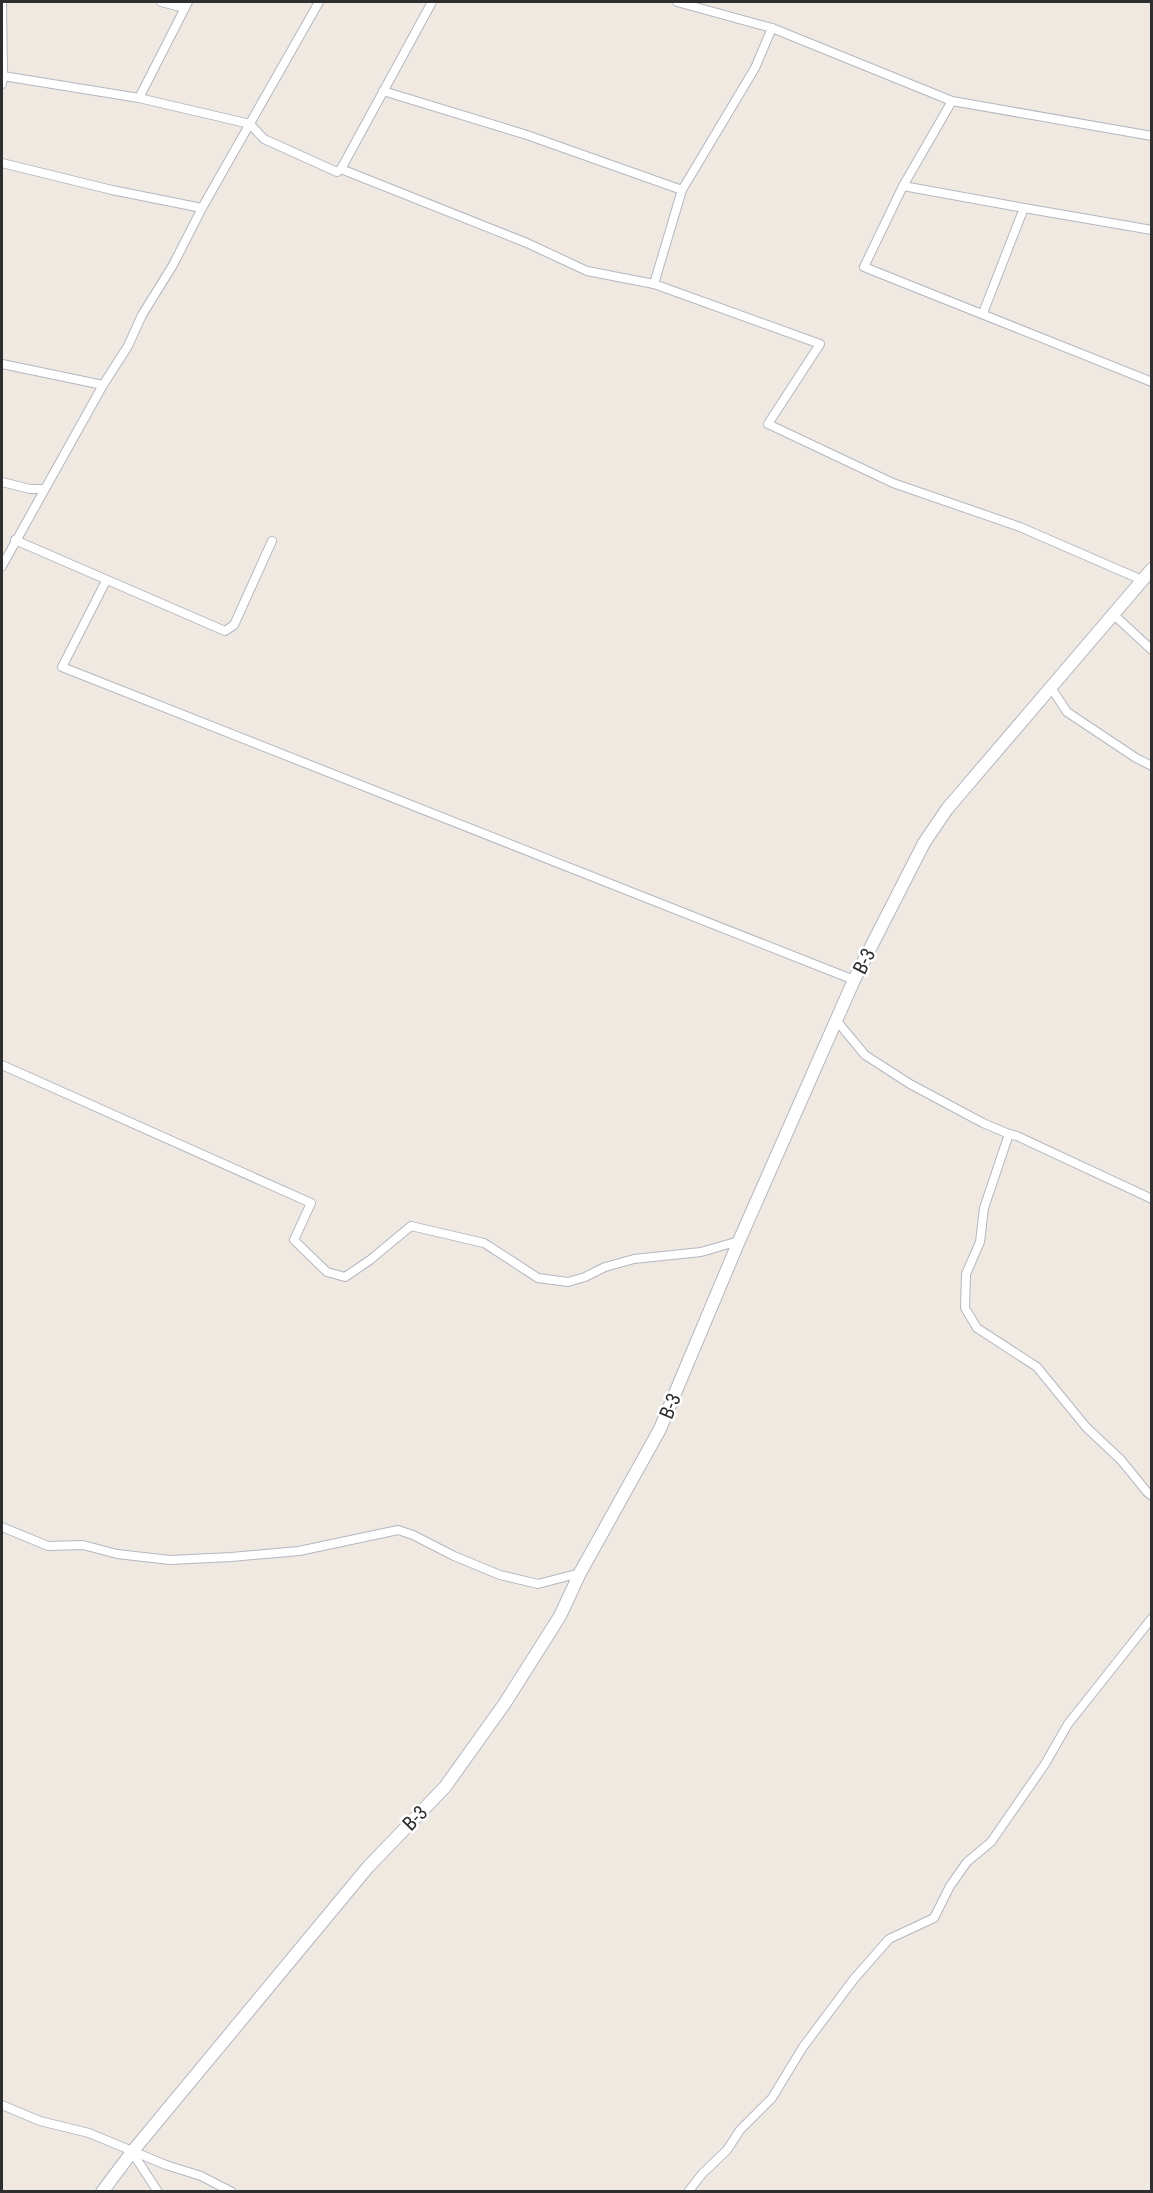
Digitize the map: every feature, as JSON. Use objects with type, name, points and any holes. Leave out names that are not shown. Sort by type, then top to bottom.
[{"type":"main road","name":"B-3","points":[[102,2192],[132,2152],[368,1867],[445,1786],[506,1703],[560,1616],[580,1573],[660,1429],[739,1241],[854,980],[924,843],[947,808],[1152,569]]},
{"type":"street","points":[[2,2],[2,80],[139,98],[250,124],[264,139],[337,172],[341,169],[432,2]]},
{"type":"street","points":[[139,98],[187,4],[161,2]]},
{"type":"street","points":[[2,567],[15,540],[103,385],[128,346],[142,315],[173,265],[202,208],[319,2]]},
{"type":"street","points":[[677,2],[772,28],[952,101],[1152,136]]},
{"type":"street","points":[[654,284],[682,190],[755,68],[772,28]]},
{"type":"street","points":[[384,91],[527,135],[682,190]]},
{"type":"street","points":[[952,101],[903,186],[864,267],[1152,382]]},
{"type":"street","points":[[2,163],[112,190],[202,208]]},
{"type":"street","points":[[341,169],[527,243],[587,271],[654,284],[820,344],[768,424],[893,483],[1020,527],[1142,580]]},
{"type":"street","points":[[903,186],[1152,230]]},
{"type":"street","points":[[982,313],[1024,208]]},
{"type":"street","points":[[2,364],[103,385]]},
{"type":"street","points":[[2,482],[30,489],[44,489]]},
{"type":"street","points":[[15,540],[225,631],[234,626],[272,541]]},
{"type":"street","points":[[106,581],[62,667],[854,980]]},
{"type":"street","points":[[1113,614],[1152,650]]},
{"type":"street","points":[[1050,686],[1067,712],[1136,758],[1152,766]]},
{"type":"street","points":[[836,1020],[865,1055],[910,1084],[982,1123],[1017,1136],[1152,1199]]},
{"type":"street","points":[[2,1065],[311,1203],[294,1240],[327,1272],[345,1277],[370,1260],[411,1226],[484,1243],[538,1278],[568,1282],[605,1267],[634,1260],[701,1252],[739,1241]]},
{"type":"street","points":[[1009,1134],[984,1208],[980,1242],[966,1274],[965,1308],[977,1328],[1037,1367],[1086,1427],[1121,1460],[1152,1496]]},
{"type":"street","points":[[2,1527],[48,1546],[83,1545],[117,1554],[170,1560],[299,1551],[398,1530],[500,1575],[538,1584],[580,1573]]},
{"type":"street","points":[[688,2192],[702,2174],[727,2150],[740,2130],[772,2098],[803,2047],[854,1979],[889,1939],[934,1918],[950,1886],[967,1862],[991,1842],[1045,1764],[1068,1724],[1152,1618]]},
{"type":"street","points":[[2,2105],[40,2121],[89,2133],[132,2152],[201,2176],[232,2192]]},
{"type":"street","points":[[132,2152],[158,2192]]}]
